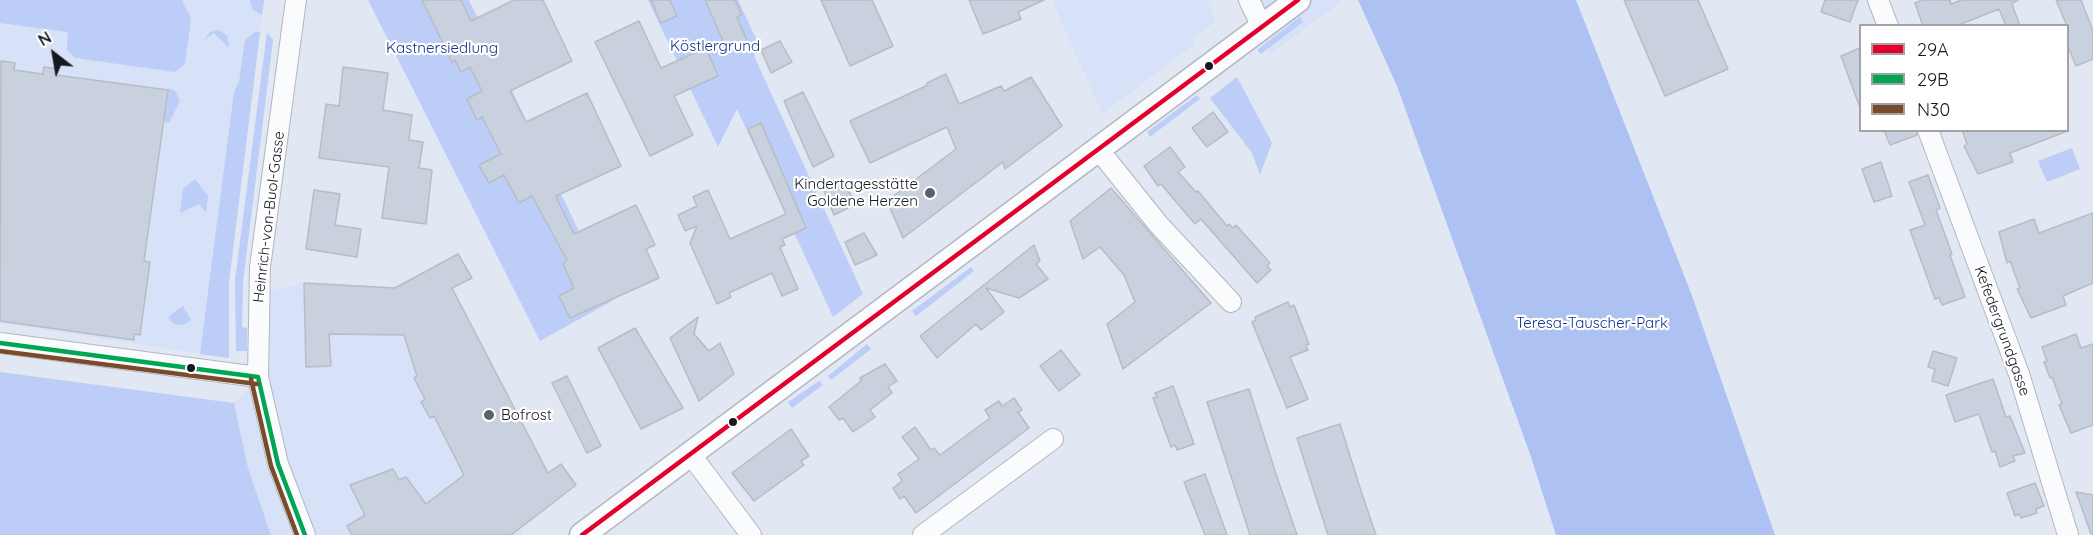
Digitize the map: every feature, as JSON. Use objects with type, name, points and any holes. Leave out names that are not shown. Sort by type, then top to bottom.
[{"type":"main road","points":[[582,535],[1298,0]]},
{"type":"street","name":"Heinrich-von-Buol-Gasse","points":[[296,0],[260,276],[258,377],[278,464],[305,535]]},
{"type":"street","points":[[1249,0],[1262,27]]},
{"type":"street","points":[[1878,0],[1887,24]]},
{"type":"street","name":"Kefedergrundgasse","points":[[1929,132],[2019,374],[2068,535]]},
{"type":"street","points":[[1098,149],[1159,225],[1231,302]]},
{"type":"street","points":[[0,343],[258,377]]},
{"type":"street","points":[[923,535],[1053,439]]},
{"type":"street","points":[[691,455],[751,535]]},
{"type":"shaded area","points":[[0,0],[264,0],[229,282],[229,358],[0,323]]},
{"type":"shaded area","points":[[1052,0],[1207,0],[1216,21],[1196,36],[1192,46],[1102,114]]},
{"type":"shaded area","points":[[1247,0],[1343,0],[1271,54]]},
{"type":"shaded area","points":[[304,283],[395,288],[522,535],[271,535],[248,468],[234,403],[258,377],[258,293]]},
{"type":"green space","points":[[0,0],[182,0],[191,19],[185,64],[175,72],[75,58],[67,50],[68,32],[0,23]]},
{"type":"green space","points":[[250,0],[264,0],[262,15],[252,9]]},
{"type":"green space","name":"Kastnersiedlung","points":[[368,0],[469,0],[612,301],[540,341]]},
{"type":"green space","name":"Köstlergrund","points":[[648,0],[738,0],[759,45],[754,56],[863,294],[833,317],[737,109],[718,147]]},
{"type":"green space","name":"Teresa-Tauscher-Park","points":[[1358,0],[1576,0],[1691,293],[1775,535],[1556,535],[1530,454],[1397,86]]},
{"type":"green space","points":[[1300,17],[1303,22],[1261,54],[1257,50]]},
{"type":"green space","points":[[219,30],[227,35],[229,48],[214,33],[204,40],[210,32]]},
{"type":"green space","points":[[255,32],[260,32],[229,282],[229,358],[200,354],[234,92],[239,82],[245,40]]},
{"type":"green space","points":[[267,32],[273,40],[243,282],[242,327],[247,328],[247,351],[236,351],[235,280]]},
{"type":"green space","points":[[1237,77],[1272,143],[1260,175],[1252,153],[1210,98]]},
{"type":"green space","points":[[168,88],[175,91],[180,101],[169,123],[163,122]]},
{"type":"green space","points":[[1197,95],[1200,99],[1150,137],[1147,132]]},
{"type":"green space","points":[[2072,148],[2080,169],[2047,182],[2038,161]]},
{"type":"green space","points":[[195,179],[208,196],[206,213],[199,204],[180,213],[183,189]]},
{"type":"green space","points":[[971,267],[974,271],[916,316],[912,311]]},
{"type":"green space","points":[[183,306],[191,320],[183,325],[174,324],[168,317]]},
{"type":"green space","points":[[867,344],[871,349],[831,380],[828,376]]},
{"type":"green space","points":[[0,372],[234,403],[248,468],[271,535],[0,535]]},
{"type":"green space","points":[[819,381],[823,385],[792,408],[788,402]]},
{"type":"building","points":[[422,0],[461,0],[471,21],[514,0],[543,0],[572,61],[510,91],[526,122],[587,93],[621,166],[556,196],[574,234],[636,205],[655,245],[646,249],[659,278],[570,318],[559,296],[574,288],[563,264],[567,260],[532,196],[519,203],[504,175],[489,183],[479,165],[501,154],[482,117],[477,120],[467,99],[482,91],[470,67],[461,72],[455,60],[452,62]]},
{"type":"building","points":[[651,0],[670,0],[677,16],[661,23]]},
{"type":"building","points":[[705,0],[735,0],[742,15],[737,17],[747,41],[727,50]]},
{"type":"building","points":[[821,0],[872,0],[893,46],[850,66]]},
{"type":"building","points":[[969,0],[1044,0],[1018,12],[1021,19],[983,34]]},
{"type":"building","points":[[1624,0],[1698,0],[1728,69],[1665,96]]},
{"type":"building","points":[[1825,0],[1858,0],[1850,22],[1821,12]]},
{"type":"building","points":[[1922,0],[1950,0],[1951,4],[1962,0],[2018,0],[2012,4],[2019,24],[2005,24],[1999,9],[1961,24],[1922,24],[1915,3]]},
{"type":"building","points":[[2056,0],[2081,0],[2093,31],[2093,59],[2076,66],[2069,49],[2069,24],[2066,24]]},
{"type":"building","points":[[639,21],[661,68],[706,48],[718,76],[674,96],[693,135],[650,156],[595,42]]},
{"type":"building","points":[[780,41],[792,62],[771,73],[761,50]]},
{"type":"building","points":[[1859,48],[1859,105],[1841,56]]},
{"type":"building","points":[[1,61],[15,63],[14,70],[43,74],[44,67],[57,69],[56,75],[168,90],[144,261],[150,262],[140,335],[134,334],[134,340],[0,321]]},
{"type":"building","points":[[343,67],[388,73],[383,110],[412,115],[409,140],[423,142],[419,168],[432,170],[426,224],[382,218],[389,167],[319,158],[326,104],[339,106]]},
{"type":"building","points":[[946,74],[959,104],[1001,86],[1004,91],[1031,77],[1062,126],[1005,169],[1003,162],[903,238],[887,201],[956,149],[947,127],[870,163],[850,121],[928,85],[927,83]]},
{"type":"building","points":[[803,92],[834,156],[813,167],[784,101]]},
{"type":"building","points":[[1213,112],[1228,132],[1207,147],[1192,128]]},
{"type":"building","points":[[761,123],[806,228],[782,239],[785,245],[780,247],[798,289],[782,296],[772,273],[729,293],[731,297],[717,304],[690,243],[697,226],[685,231],[678,215],[697,206],[693,197],[708,190],[730,239],[786,214],[748,129]]},
{"type":"building","points":[[1885,132],[1916,132],[1917,135],[1890,145]]},
{"type":"building","points":[[1963,132],[2065,132],[2010,153],[2013,162],[1978,174],[1964,146],[1967,144]]},
{"type":"building","points":[[1170,147],[1185,167],[1178,172],[1196,192],[1198,191],[1227,226],[1229,224],[1233,228],[1236,225],[1270,263],[1267,266],[1271,270],[1257,283],[1201,219],[1195,224],[1161,184],[1158,186],[1144,166]]},
{"type":"building","points":[[1881,162],[1892,196],[1874,202],[1862,169]]},
{"type":"building","points":[[1928,175],[1940,208],[1936,210],[1965,297],[1942,305],[1939,298],[1935,299],[1910,230],[1925,225],[1909,182]]},
{"type":"building","points":[[843,182],[856,204],[834,215],[824,191]]},
{"type":"building","points":[[1111,188],[1211,303],[1123,369],[1107,324],[1135,302],[1124,275],[1100,247],[1083,259],[1070,221]]},
{"type":"building","points":[[314,190],[340,194],[335,225],[361,229],[357,257],[306,249]]},
{"type":"building","points":[[2093,213],[2093,283],[2063,296],[2066,305],[2031,318],[2017,289],[2020,288],[2010,261],[2007,263],[1999,232],[2034,219],[2039,233]]},
{"type":"building","points":[[864,233],[877,255],[855,265],[845,242]]},
{"type":"building","points":[[1034,245],[1040,261],[1036,264],[1048,279],[1019,298],[986,288],[1004,312],[981,330],[976,324],[937,358],[920,336]]},
{"type":"building","points":[[458,254],[472,278],[452,288],[548,473],[561,464],[576,485],[511,535],[352,535],[347,526],[365,515],[350,485],[393,469],[399,480],[406,477],[426,504],[464,475],[434,416],[430,418],[421,402],[425,399],[414,378],[417,376],[404,335],[329,334],[331,366],[306,367],[304,283],[395,288]]},
{"type":"building","points":[[1288,302],[1290,307],[1294,305],[1309,344],[1306,345],[1308,350],[1290,357],[1308,399],[1287,408],[1252,322],[1256,320],[1255,317]]},
{"type":"building","points":[[698,317],[694,334],[709,351],[720,343],[734,374],[699,401],[670,338]]},
{"type":"building","points":[[635,328],[683,408],[641,429],[598,348]]},
{"type":"building","points":[[2076,334],[2081,348],[2093,344],[2093,425],[2071,433],[2059,405],[2062,404],[2052,377],[2050,378],[2044,362],[2047,361],[2042,347]]},
{"type":"building","points":[[1061,350],[1080,375],[1059,391],[1040,366]]},
{"type":"building","points":[[1933,351],[1957,358],[1948,386],[1932,381],[1935,369],[1928,367]]},
{"type":"building","points":[[885,364],[897,381],[888,387],[892,393],[870,410],[875,417],[853,432],[843,418],[839,420],[829,407],[861,381],[860,378]]},
{"type":"building","points":[[567,376],[601,446],[587,453],[552,383]]},
{"type":"building","points":[[1993,379],[2006,417],[2010,416],[2025,453],[2013,456],[2015,461],[2000,467],[1995,451],[1992,452],[1979,414],[1955,422],[1946,395]]},
{"type":"building","points":[[1173,386],[1194,444],[1177,450],[1175,445],[1171,447],[1153,398],[1157,397],[1155,393]]},
{"type":"building","points":[[1249,389],[1297,535],[1250,535],[1207,402]]},
{"type":"building","points":[[1014,398],[1022,410],[1018,412],[1029,428],[916,513],[904,496],[900,499],[893,488],[902,481],[898,474],[919,459],[902,437],[915,427],[931,450],[934,448],[940,455],[990,418],[985,410],[999,401],[1002,406]]},
{"type":"building","points":[[1340,424],[1376,535],[1328,535],[1297,438]]},
{"type":"building","points":[[791,429],[809,456],[801,461],[804,465],[754,501],[732,473]]},
{"type":"building","points":[[1205,474],[1227,535],[1205,535],[1184,482]]},
{"type":"building","points":[[2035,483],[2044,506],[2036,509],[2037,513],[2021,518],[2019,514],[2015,516],[2007,493]]},
{"type":"building","points":[[2076,492],[2093,495],[2093,534],[2091,534]]},
{"type":"transit line","name":"29A","points":[[582,535],[1298,0]]},
{"type":"transit line","name":"29B","points":[[0,343],[258,377]]},
{"type":"transit line","name":"N30","points":[[0,351],[257,384]]},
{"type":"transit line","name":"29B","points":[[258,377],[278,464],[305,535]]},
{"type":"transit line","name":"N30","points":[[251,379],[271,466],[297,535]]},
{"type":"place","name":"Kindertagesstätte Goldene Herzen","points":[[930,193]]},
{"type":"place","name":"Bofrost","points":[[489,415]]}]
